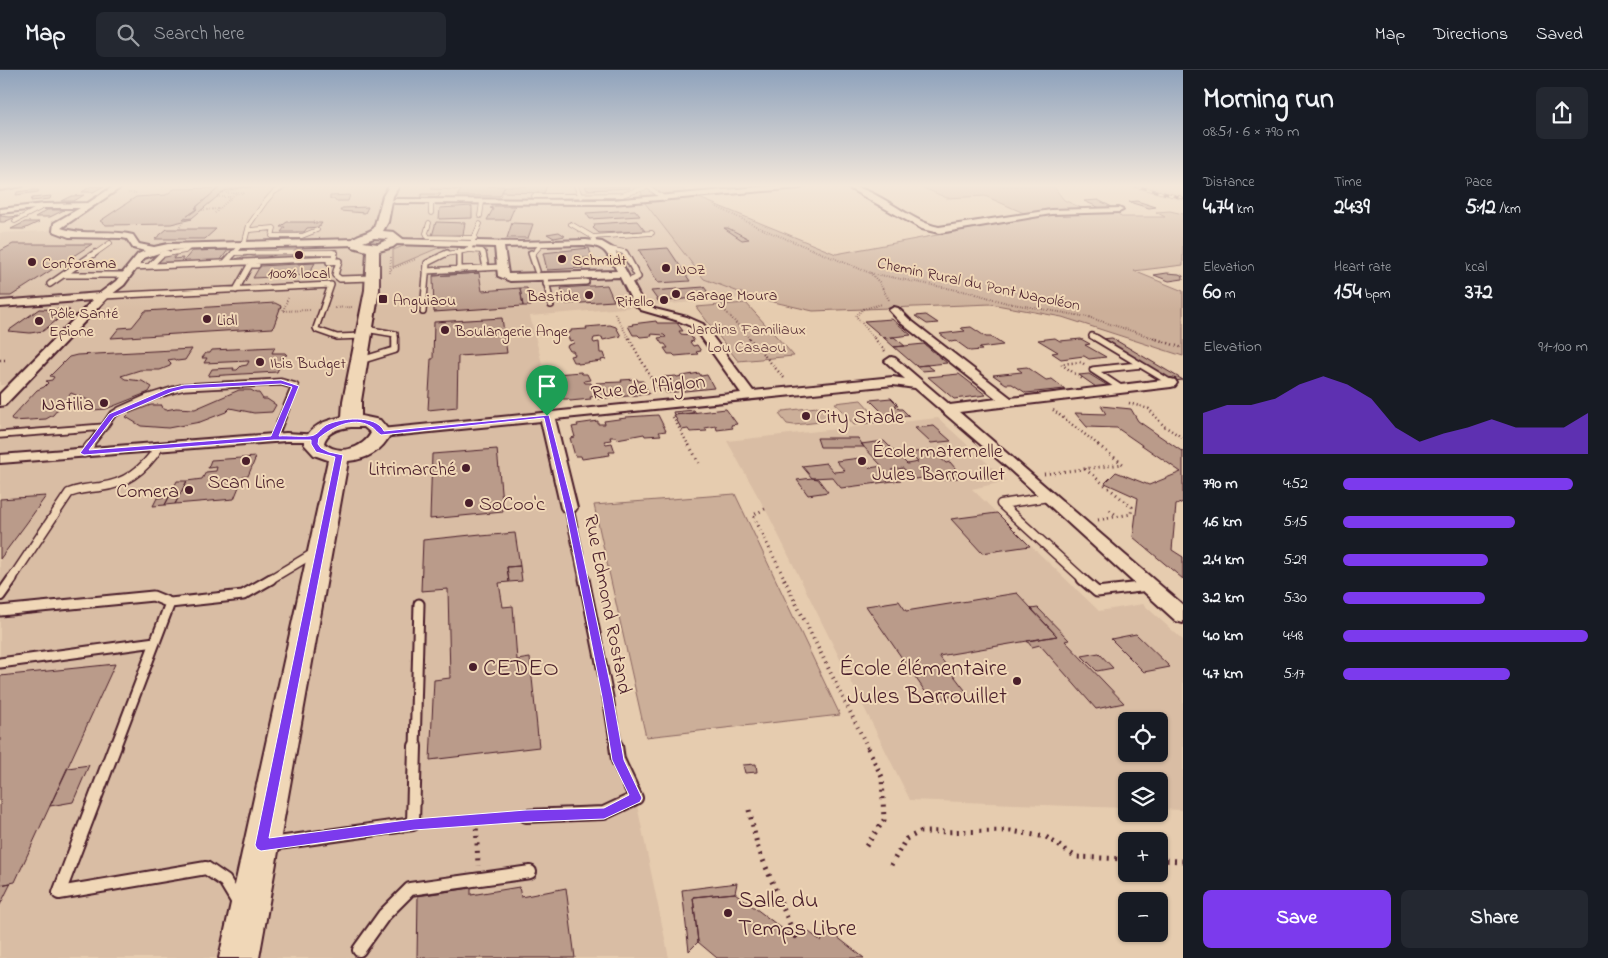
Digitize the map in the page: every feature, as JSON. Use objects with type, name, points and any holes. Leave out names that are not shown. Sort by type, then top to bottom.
[{"type":"main road","points":[[378,241],[388,231],[389,227]]},
{"type":"main road","points":[[356,242],[360,238],[378,241],[394,236],[397,240],[396,242]]},
{"type":"main road","points":[[351,420],[352,401],[372,284],[376,286],[382,273],[378,241]]},
{"type":"main road","points":[[351,420],[369,422],[380,429],[381,433],[376,444],[350,455],[327,454],[319,450],[314,444],[315,438],[329,426],[351,420]]},
{"type":"main road","points":[[239,958],[339,455]]},
{"type":"street","points":[[56,227],[56,229],[69,234],[122,235],[130,237],[136,246],[154,250]]},
{"type":"street","points":[[927,227],[939,230],[955,227]]},
{"type":"street","points":[[396,242],[499,246],[541,245],[594,240],[610,249],[638,302],[645,310],[688,319],[699,326],[750,396]]},
{"type":"street","points":[[0,402],[129,271],[141,256],[154,250],[190,246],[356,242]]},
{"type":"street","points":[[499,246],[503,276],[510,278],[546,281],[625,278]]},
{"type":"street","points":[[0,304],[103,296]]},
{"type":"street","points":[[894,310],[911,326],[1008,402]]},
{"type":"street","points":[[890,361],[949,409],[1183,615]]},
{"type":"street","name":"Rue de l'Aiglon","points":[[381,433],[893,381],[918,385]]},
{"type":"street","points":[[949,409],[1172,383]]},
{"type":"street","name":"Rue Edmond Rostand","points":[[547,416],[569,508]]},
{"type":"street","points":[[0,459],[274,438],[315,438]]},
{"type":"lane","points":[[225,263],[250,233],[250,227]]},
{"type":"lane","points":[[261,227],[274,228],[272,236],[302,236],[317,230]]},
{"type":"lane","points":[[428,227],[426,233],[428,237],[472,244],[482,251],[486,268]]},
{"type":"lane","points":[[423,312],[427,263],[442,254],[459,250],[472,244],[479,227]]},
{"type":"lane","points":[[576,227],[594,240],[652,233]]},
{"type":"lane","points":[[50,284],[110,243]]},
{"type":"lane","points":[[536,271],[532,252],[541,245]]},
{"type":"lane","points":[[150,266],[162,254],[185,252],[190,246]]},
{"type":"lane","points":[[610,249],[624,252],[638,277],[625,278]]},
{"type":"lane","points":[[459,250],[459,270]]},
{"type":"lane","points":[[64,275],[129,271],[150,266],[334,258],[335,253],[233,252]]},
{"type":"lane","points":[[236,290],[250,266],[339,261],[336,277],[372,284]]},
{"type":"lane","points":[[426,271],[501,267]]},
{"type":"lane","points":[[551,306],[546,281],[586,282]]},
{"type":"lane","points":[[103,296],[331,285],[316,328],[318,330],[337,337],[364,333],[396,334],[395,350],[359,361]]},
{"type":"lane","points":[[1092,336],[1172,383]]},
{"type":"lane","points":[[1122,389],[1092,370],[1141,365]]},
{"type":"lane","points":[[84,453],[111,415],[184,387],[281,382],[295,386],[274,438]]},
{"type":"lane","points":[[0,435],[104,427]]},
{"type":"lane","points":[[0,596],[70,493],[77,489],[101,487],[127,480],[144,469],[159,447]]},
{"type":"lane","points":[[1048,497],[1001,504],[1097,592],[1149,586]]},
{"type":"lane","name":"Rue Edmond Rostand","points":[[526,816],[604,813],[636,798],[618,760],[608,697],[569,508]]},
{"type":"lane","points":[[0,611],[153,596],[170,603],[243,595],[320,550]]},
{"type":"lane","points":[[170,603],[60,893],[206,868],[225,881],[247,916]]},
{"type":"lane","points":[[261,845],[414,824],[419,604]]},
{"type":"lane","points":[[0,662],[60,656],[124,645],[155,642]]},
{"type":"lane","points":[[359,950],[384,915],[410,889],[530,872]]},
{"type":"path","name":"Chemin Rural du Pont Napoléon","points":[[759,227],[870,273],[973,293],[1007,303],[1088,317],[1183,348]]},
{"type":"path","points":[[870,273],[879,282],[890,301],[863,309],[856,316],[882,346],[890,361]]},
{"type":"path","points":[[281,297],[289,297],[283,312],[347,308]]},
{"type":"path","points":[[722,306],[796,391]]},
{"type":"path","points":[[615,314],[662,398]]},
{"type":"path","points":[[0,360],[7,360]]},
{"type":"path","points":[[1026,476],[1123,464],[1046,405]]},
{"type":"path","points":[[669,410],[699,464]]},
{"type":"path","points":[[1077,523],[1130,514],[1132,507],[1085,469]]},
{"type":"path","points":[[765,509],[753,515],[882,777],[884,820],[866,846]]},
{"type":"path","points":[[1110,510],[1117,516]]},
{"type":"path","points":[[749,810],[758,848],[796,939]]},
{"type":"path","points":[[414,824],[526,816]]},
{"type":"path","points":[[476,821],[480,879]]},
{"type":"path","points":[[891,865],[906,839],[920,832],[1011,831],[1046,837],[1076,857],[1118,859]]},
{"type":"path","points":[[1168,860],[1183,861]]},
{"type":"shaded area","points":[[53,227],[664,227],[704,279],[752,297],[530,316],[557,423],[669,958],[0,958],[0,403],[17,384],[0,385],[0,233],[47,231]]},
{"type":"shaded area","name":"École élémentaire Jules Barrouillet","points":[[938,418],[1007,481],[972,489],[1099,611],[1143,604],[1183,640],[1183,810],[1168,809],[1168,772],[1118,772],[1118,808],[910,800],[769,516],[727,441]]},
{"type":"green space","points":[[664,227],[771,227],[836,254],[977,227],[1183,227],[1183,265],[1134,271],[1183,291],[1183,356],[1062,317],[991,304],[813,311],[752,297],[704,279]]},
{"type":"green space","points":[[406,245],[443,246],[393,267],[393,250]]},
{"type":"green space","name":"Jardins Familiaux Lou Casaou","points":[[746,303],[794,356],[738,361],[696,307]]},
{"type":"green space","points":[[861,400],[881,422],[854,425],[835,403]]},
{"type":"green space","name":"City Stade","points":[[817,407],[823,409],[832,418],[829,421],[794,425],[787,424],[779,414],[783,411]]},
{"type":"green space","points":[[735,494],[840,715],[646,737],[594,505]]},
{"type":"building","points":[[14,227],[27,227],[24,229],[11,229]]},
{"type":"building","points":[[285,227],[314,227],[307,228],[304,232],[281,232]]},
{"type":"building","points":[[434,227],[464,227],[463,235],[432,236]]},
{"type":"building","points":[[511,227],[532,227],[528,238],[507,238]]},
{"type":"building","points":[[642,227],[645,231],[599,233],[593,228]]},
{"type":"building","points":[[724,228],[728,228],[749,239],[742,240]]},
{"type":"building","points":[[167,229],[216,229],[205,239],[155,239]]},
{"type":"building","points":[[559,232],[565,236],[554,238],[547,234]]},
{"type":"building","name":"Conforama","points":[[13,244],[92,244],[11,296],[0,296],[0,251]]},
{"type":"building","name":"Schmidt","points":[[589,248],[592,258],[580,258],[583,268],[547,270],[543,253]]},
{"type":"building","name":"NOZ","points":[[668,248],[690,281],[658,283],[639,250]]},
{"type":"building","points":[[228,250],[220,261],[182,263],[192,251]]},
{"type":"building","points":[[281,253],[295,255],[315,254],[304,258],[299,256],[293,258],[266,258]]},
{"type":"building","points":[[164,254],[177,254],[173,259],[183,258],[180,263],[158,263]]},
{"type":"building","points":[[249,255],[271,256],[261,259],[236,259]]},
{"type":"building","points":[[315,263],[308,275],[253,278],[260,266]]},
{"type":"building","points":[[478,271],[479,273],[433,276],[434,274]]},
{"type":"building","points":[[479,273],[482,291],[520,288],[523,306],[434,312],[433,276]]},
{"type":"building","points":[[1179,274],[1183,276],[1183,279],[1169,281],[1154,275]]},
{"type":"building","points":[[607,285],[614,301],[566,304],[561,288]]},
{"type":"building","points":[[704,287],[707,291],[701,297],[659,302],[651,291]]},
{"type":"building","points":[[520,288],[527,288],[531,306],[523,306]]},
{"type":"building","name":"Lidl","points":[[275,303],[281,306],[273,328],[111,338],[119,328],[132,327],[145,311]]},
{"type":"building","name":"Pôle Santé Epione","points":[[39,309],[70,310],[43,331],[30,333],[8,331]]},
{"type":"building","points":[[926,315],[938,323],[927,324],[915,316]]},
{"type":"building","points":[[502,318],[507,353],[458,356],[457,407],[428,410],[431,359],[433,359],[434,322]]},
{"type":"building","points":[[892,319],[911,335],[884,338],[864,321]]},
{"type":"building","points":[[656,321],[657,323],[677,323],[683,331],[679,331],[681,334],[690,335],[694,341],[690,342],[693,346],[697,345],[701,351],[696,352],[698,354],[675,356],[668,354],[664,348],[668,348],[658,338],[666,337],[664,335],[651,334],[652,336],[640,337],[633,335],[628,326]]},
{"type":"building","points":[[610,325],[616,327],[621,336],[603,340],[602,337],[594,338],[593,341],[594,343],[599,342],[600,353],[604,353],[606,359],[578,364],[573,362],[570,356],[575,355],[567,346],[574,343],[573,340],[570,341],[566,333],[571,332],[571,330],[587,329],[586,327]]},
{"type":"building","points":[[971,327],[1003,345],[970,351],[956,341],[951,342],[940,334],[965,331],[961,328]]},
{"type":"building","points":[[894,337],[905,346],[894,347],[884,338]]},
{"type":"building","points":[[1055,338],[1060,341],[1081,339],[1090,344],[1085,345],[1106,357],[1089,359],[1084,356],[1061,359],[1052,353],[1058,352],[1038,340]]},
{"type":"building","points":[[1112,338],[1183,380],[1173,381],[1102,339]]},
{"type":"building","points":[[924,344],[947,363],[916,366],[894,347]]},
{"type":"building","points":[[275,347],[272,353],[285,353],[287,355],[282,356],[281,359],[283,359],[277,372],[208,376],[212,369],[234,368],[233,370],[237,370],[241,366],[247,365],[249,361],[204,363],[207,358],[202,358],[212,350]]},
{"type":"building","points":[[192,349],[185,360],[168,360],[171,363],[170,366],[160,370],[140,370],[121,376],[125,379],[142,381],[152,387],[149,392],[106,409],[93,410],[85,404],[88,400],[71,393],[53,415],[46,419],[13,421],[11,418],[37,390],[48,383],[46,381],[52,380],[54,377],[50,376],[69,357]]},
{"type":"building","points":[[927,365],[934,370],[922,371],[916,366]]},
{"type":"building","points":[[1027,367],[1046,380],[1052,379],[1065,389],[1026,393],[1012,384],[1006,384],[993,375],[1022,372],[1017,368]]},
{"type":"building","points":[[581,372],[582,374],[587,374],[590,380],[584,381],[585,383],[591,383],[592,385],[637,379],[638,381],[643,381],[649,394],[597,399],[596,396],[590,397],[591,399],[570,401],[569,399],[563,399],[560,391],[556,391],[552,377],[557,376],[556,374]]},
{"type":"building","points":[[699,373],[701,376],[707,375],[714,388],[666,393],[660,380],[664,380],[662,377],[677,377]]},
{"type":"building","points":[[959,374],[986,395],[954,399],[928,377]]},
{"type":"building","points":[[1089,374],[1110,387],[1099,389],[1079,375]]},
{"type":"building","points":[[239,390],[251,390],[259,393],[263,399],[267,399],[276,405],[272,412],[254,413],[230,408],[226,412],[200,422],[168,428],[141,426],[126,417],[130,413],[151,405],[162,405],[161,407],[166,410],[176,408],[195,409]]},
{"type":"building","points":[[891,398],[898,405],[895,405],[899,409],[902,409],[909,416],[888,418],[870,400]]},
{"type":"building","points":[[1101,406],[1131,409],[1138,421],[1183,452],[1183,502],[1176,505],[1172,550],[1183,557],[1183,579],[1133,537],[1138,498],[1105,483],[1116,472],[1149,485],[1181,472],[1117,428],[1087,427],[1075,413],[1106,414]]},
{"type":"building","points":[[726,409],[737,424],[731,425],[733,428],[717,430],[716,426],[705,428],[707,431],[690,432],[688,429],[682,430],[674,415]]},
{"type":"building","points":[[694,410],[696,413],[674,415],[673,412]]},
{"type":"building","points":[[658,415],[666,431],[659,432],[661,435],[645,436],[644,434],[617,439],[616,437],[610,437],[611,440],[604,441],[606,444],[612,443],[615,452],[609,452],[610,455],[582,459],[581,456],[575,456],[570,438],[575,437],[572,427],[578,426],[577,424],[598,421],[598,424],[605,424],[604,421],[626,417]]},
{"type":"building","points":[[934,426],[951,441],[931,443],[915,428]]},
{"type":"building","points":[[817,438],[858,438],[864,447],[820,447]]},
{"type":"building","points":[[884,441],[907,464],[918,462],[908,453],[931,450],[946,463],[950,462],[960,474],[958,478],[943,480],[938,476],[915,479],[903,468],[891,470],[901,480],[841,488],[832,477],[812,478],[802,466],[826,463],[834,472],[845,471],[836,461],[860,458],[870,468],[882,466],[861,444]]},
{"type":"building","points":[[497,449],[503,512],[430,519],[432,454]]},
{"type":"building","points":[[256,457],[248,476],[243,477],[234,499],[175,504],[187,481],[202,479],[206,472],[216,471],[217,467],[208,468],[211,460]]},
{"type":"building","points":[[818,479],[828,492],[808,495],[797,480]]},
{"type":"building","points":[[177,481],[187,481],[175,504],[165,505]]},
{"type":"building","points":[[46,496],[26,524],[0,559],[0,499]]},
{"type":"building","points":[[169,497],[165,505],[153,506],[157,498]]},
{"type":"building","points":[[997,513],[1030,546],[982,553],[951,519]]},
{"type":"building","points":[[515,533],[520,566],[507,567],[509,582],[499,583],[503,607],[513,606],[517,660],[530,658],[539,747],[430,760],[434,680],[450,678],[448,589],[421,591],[423,540],[481,534],[481,536]]},
{"type":"building","points":[[520,566],[522,581],[509,582],[507,567]]},
{"type":"building","points":[[1017,593],[1057,636],[939,656],[968,694],[931,700],[866,606],[899,601],[906,611]]},
{"type":"building","points":[[1038,608],[1069,640],[1065,641],[1124,703],[1096,709],[1040,645],[1032,647],[1027,641],[1057,636],[1031,609]]},
{"type":"building","points":[[1136,634],[1170,667],[1144,672],[1111,639]]},
{"type":"building","points":[[1099,653],[1113,668],[1097,671],[1082,656]]},
{"type":"building","points":[[115,664],[15,882],[0,885],[0,676]]},
{"type":"building","points":[[756,764],[757,772],[745,773],[743,765]]},
{"type":"building","points":[[89,765],[73,802],[50,806],[68,768]]},
{"type":"building","points":[[11,883],[0,905],[0,885]]},
{"type":"building","points":[[737,883],[735,893],[693,897],[698,942],[689,951],[682,890]]},
{"type":"building","points":[[519,887],[521,897],[566,888],[575,958],[417,958],[418,896],[471,888],[471,895]]},
{"type":"building","name":"Salle du Temps Libre","points":[[735,893],[796,939],[805,929],[821,941],[827,929],[864,958],[717,958],[698,942],[693,897]]},
{"type":"place","name":"100% local","points":[[299,255]]},
{"type":"place","name":"Schmidt","points":[[562,259]]},
{"type":"place","name":"Conforama","points":[[32,262]]},
{"type":"place","name":"NOZ","points":[[666,268]]},
{"type":"place","name":"Garage Moura","points":[[676,294]]},
{"type":"place","name":"Bastide","points":[[589,295]]},
{"type":"place","name":"Anguiaou","points":[[383,299]]},
{"type":"place","name":"Ritello","points":[[664,300]]},
{"type":"place","name":"Lidl","points":[[207,319]]},
{"type":"place","name":"Pôle Santé Epione","points":[[39,321]]},
{"type":"place","name":"Boulangerie Ange","points":[[445,330]]},
{"type":"place","name":"Ibis Budget","points":[[260,362]]},
{"type":"place","name":"Natilia","points":[[104,403]]},
{"type":"place","name":"City Stade","points":[[806,416]]},
{"type":"place","name":"Scan Line","points":[[246,461]]},
{"type":"place","name":"École maternelle Jules Barrouillet","points":[[862,461]]},
{"type":"place","name":"Litrimarché","points":[[466,468]]},
{"type":"place","name":"Comera","points":[[189,490]]},
{"type":"place","name":"SoCoo'c","points":[[469,503]]},
{"type":"place","name":"CEDEO","points":[[473,667]]},
{"type":"place","name":"École élémentaire Jules Barrouillet","points":[[1017,681]]},
{"type":"place","name":"Salle du Temps Libre","points":[[728,913]]},
{"type":"route","points":[[547,416],[381,433],[380,429],[369,422],[351,420],[329,426],[315,438],[286,437],[274,438],[84,453],[111,415],[170,390],[184,387],[281,382],[295,386],[274,438],[315,438],[314,444],[319,450],[327,454],[339,455],[261,845],[414,824],[526,816],[604,813],[636,798],[618,760],[608,697],[569,508],[547,416]]}]
